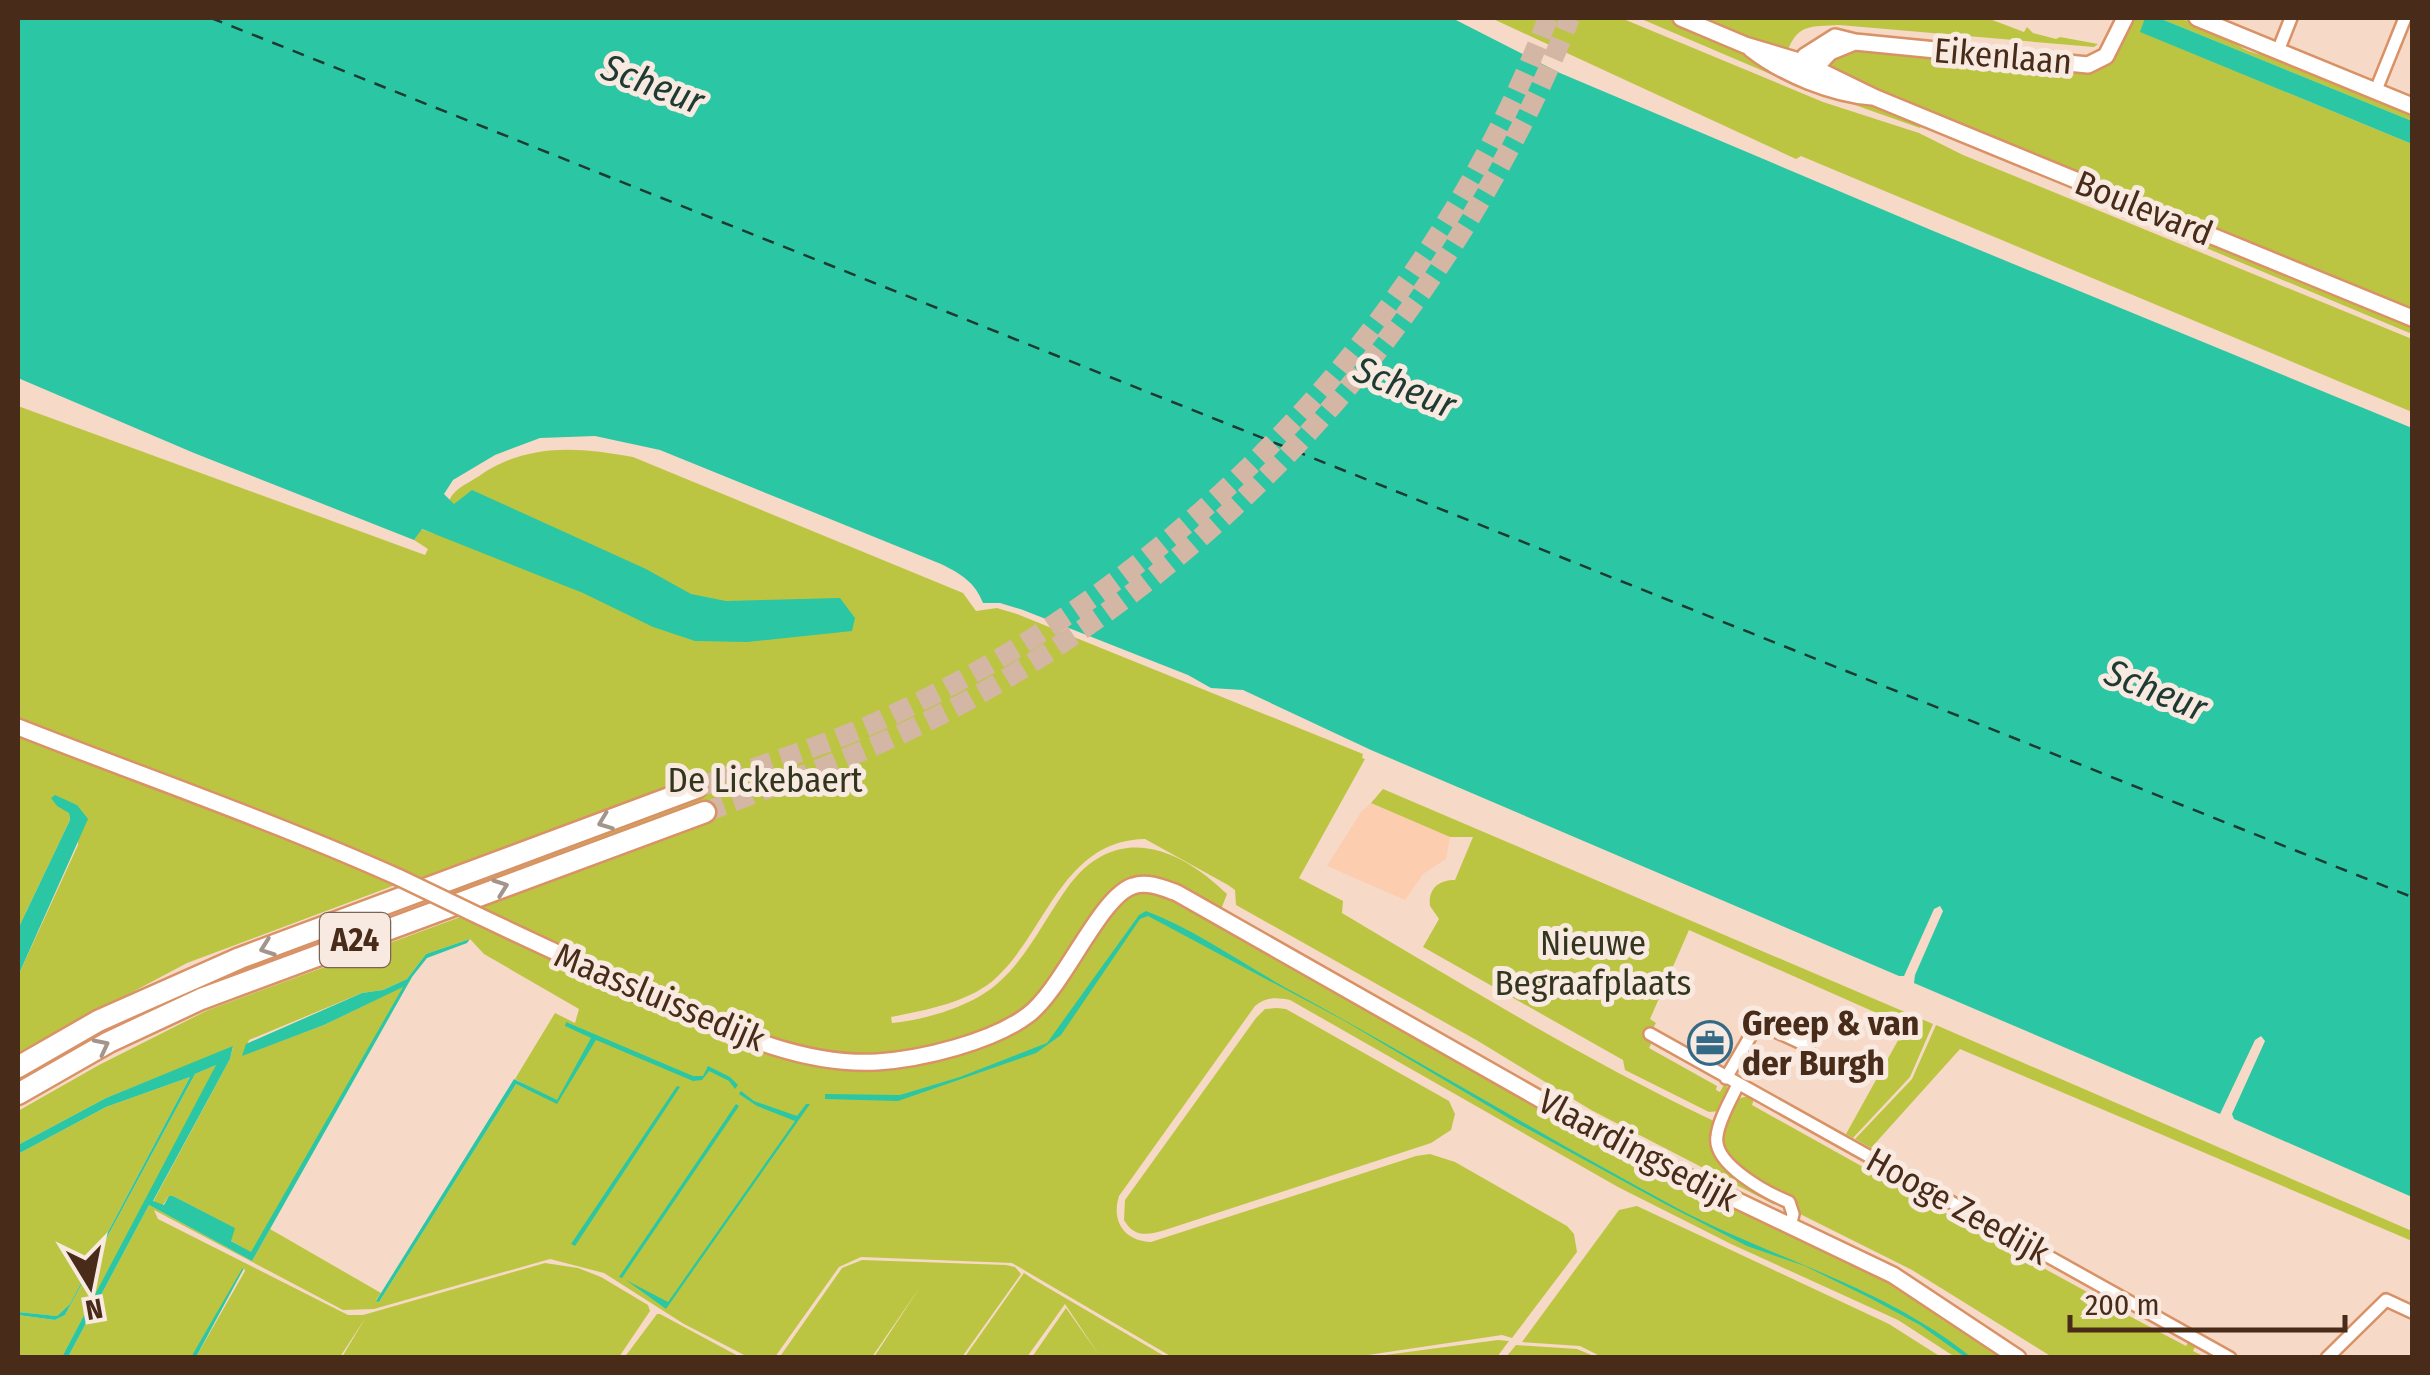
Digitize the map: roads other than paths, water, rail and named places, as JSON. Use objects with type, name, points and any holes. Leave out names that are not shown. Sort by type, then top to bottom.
[{"type":"highway","name":"A24","points":[[18,1067],[98,1021],[240,958],[696,788]]},
{"type":"highway","name":"A24","points":[[18,1094],[109,1042],[201,999],[705,812]]},
{"type":"street","name":"Boulevard","points":[[1681,18],[2412,318]]},
{"type":"street","name":"Eikenlaan","points":[[1808,69],[1836,48],[1856,42],[2088,65],[2106,56],[2125,18]]},
{"type":"street","points":[[2278,52],[2291,18]]},
{"type":"street","points":[[2376,90],[2405,18]]},
{"type":"street","points":[[2204,19],[2412,106]]},
{"type":"street","name":"Maassluissedijk","points":[[18,727],[277,824],[672,1006],[767,1045],[820,1058],[872,1062],[934,1053],[1009,1027],[1051,993],[1118,895],[1135,885],[1157,886],[1177,893],[1259,940]]},
{"type":"street","name":"Vlaardingsedijk","points":[[1259,940],[1619,1144],[1893,1275],[2018,1358]]},
{"type":"street","points":[[1726,1078],[1758,1023],[1808,1046]]},
{"type":"street","name":"Hooge Zeedijk","points":[[1650,1034],[2230,1358]]},
{"type":"street","points":[[1738,1084],[1717,1132],[1720,1154],[1741,1174],[1782,1199],[1784,1224]]},
{"type":"street","points":[[2327,1358],[2386,1300],[2412,1312]]},
{"type":"water","name":"Scheur","points":[[18,18],[1452,18],[1560,73],[2412,428],[2412,1197],[2234,1119],[2232,1114],[2265,1041],[2261,1036],[2255,1040],[2220,1114],[1914,983],[1943,911],[1940,906],[1934,909],[1904,976],[1899,976],[1371,750],[1243,690],[1211,688],[1188,675],[1023,610],[983,603],[966,579],[941,564],[660,450],[595,436],[540,438],[495,455],[453,480],[444,494],[454,504],[472,490],[646,569],[691,594],[726,601],[840,598],[855,618],[852,631],[747,642],[695,641],[422,529],[414,540],[18,378]]},
{"type":"water","points":[[2145,18],[2159,18],[2412,121],[2412,144],[2140,32]]},
{"type":"water","points":[[55,795],[77,805],[88,819],[18,976],[18,929],[70,820],[69,813],[51,798]]},
{"type":"water","points":[[1146,911],[1204,939],[1675,1207],[1865,1292],[1937,1332],[1971,1357],[1965,1357],[1920,1325],[1870,1298],[1805,1266],[1747,1246],[1667,1205],[1517,1123],[1343,1020],[1148,916],[1140,919],[1061,1035],[1036,1053],[898,1101],[825,1099],[825,1094],[900,1095],[960,1077],[1047,1043],[1139,915]]},
{"type":"water","points":[[470,939],[427,958],[412,977],[252,1261],[149,1205],[68,1357],[62,1357],[216,1065],[195,1074],[65,1315],[55,1320],[18,1315],[57,1316],[70,1304],[190,1077],[106,1107],[18,1154],[18,1145],[106,1098],[233,1046],[230,1059],[153,1201],[164,1205],[173,1196],[235,1228],[231,1241],[251,1252],[403,987],[324,1025],[242,1056],[246,1044],[362,993],[383,990],[407,979],[426,954]]},
{"type":"water","points":[[566,1022],[693,1076],[703,1076],[708,1066],[738,1085],[735,1089],[729,1081],[709,1071],[702,1080],[693,1081],[596,1040],[557,1104],[516,1084],[379,1302],[376,1301],[514,1079],[557,1100],[591,1038],[565,1026]]},
{"type":"water","points":[[677,1086],[680,1087],[575,1246],[571,1244]]},
{"type":"water","points":[[741,1091],[754,1101],[797,1116],[810,1104],[666,1309],[626,1280],[668,1302],[795,1121],[757,1106],[739,1094]]},
{"type":"water","points":[[736,1104],[739,1106],[622,1278],[619,1277]]},
{"type":"water","points":[[242,1269],[196,1357],[191,1357]]},
{"type":"tunnel","points":[[696,788],[859,730],[991,663],[1095,596],[1192,519],[1282,433],[1364,339],[1436,238],[1498,131],[1548,18]]},
{"type":"tunnel","points":[[705,812],[881,743],[983,692],[1080,631],[1171,563],[1256,487],[1334,404],[1405,315],[1468,221],[1523,122],[1570,18]]},
{"type":"place","name":"Greep & van der Burgh","points":[[1710,1043]]},
{"type":"park label","name":"De Lickebaert","points":[[765,780]]},
{"type":"park label","name":"Nieuwe Begraafplaats","points":[[1593,963]]}]
